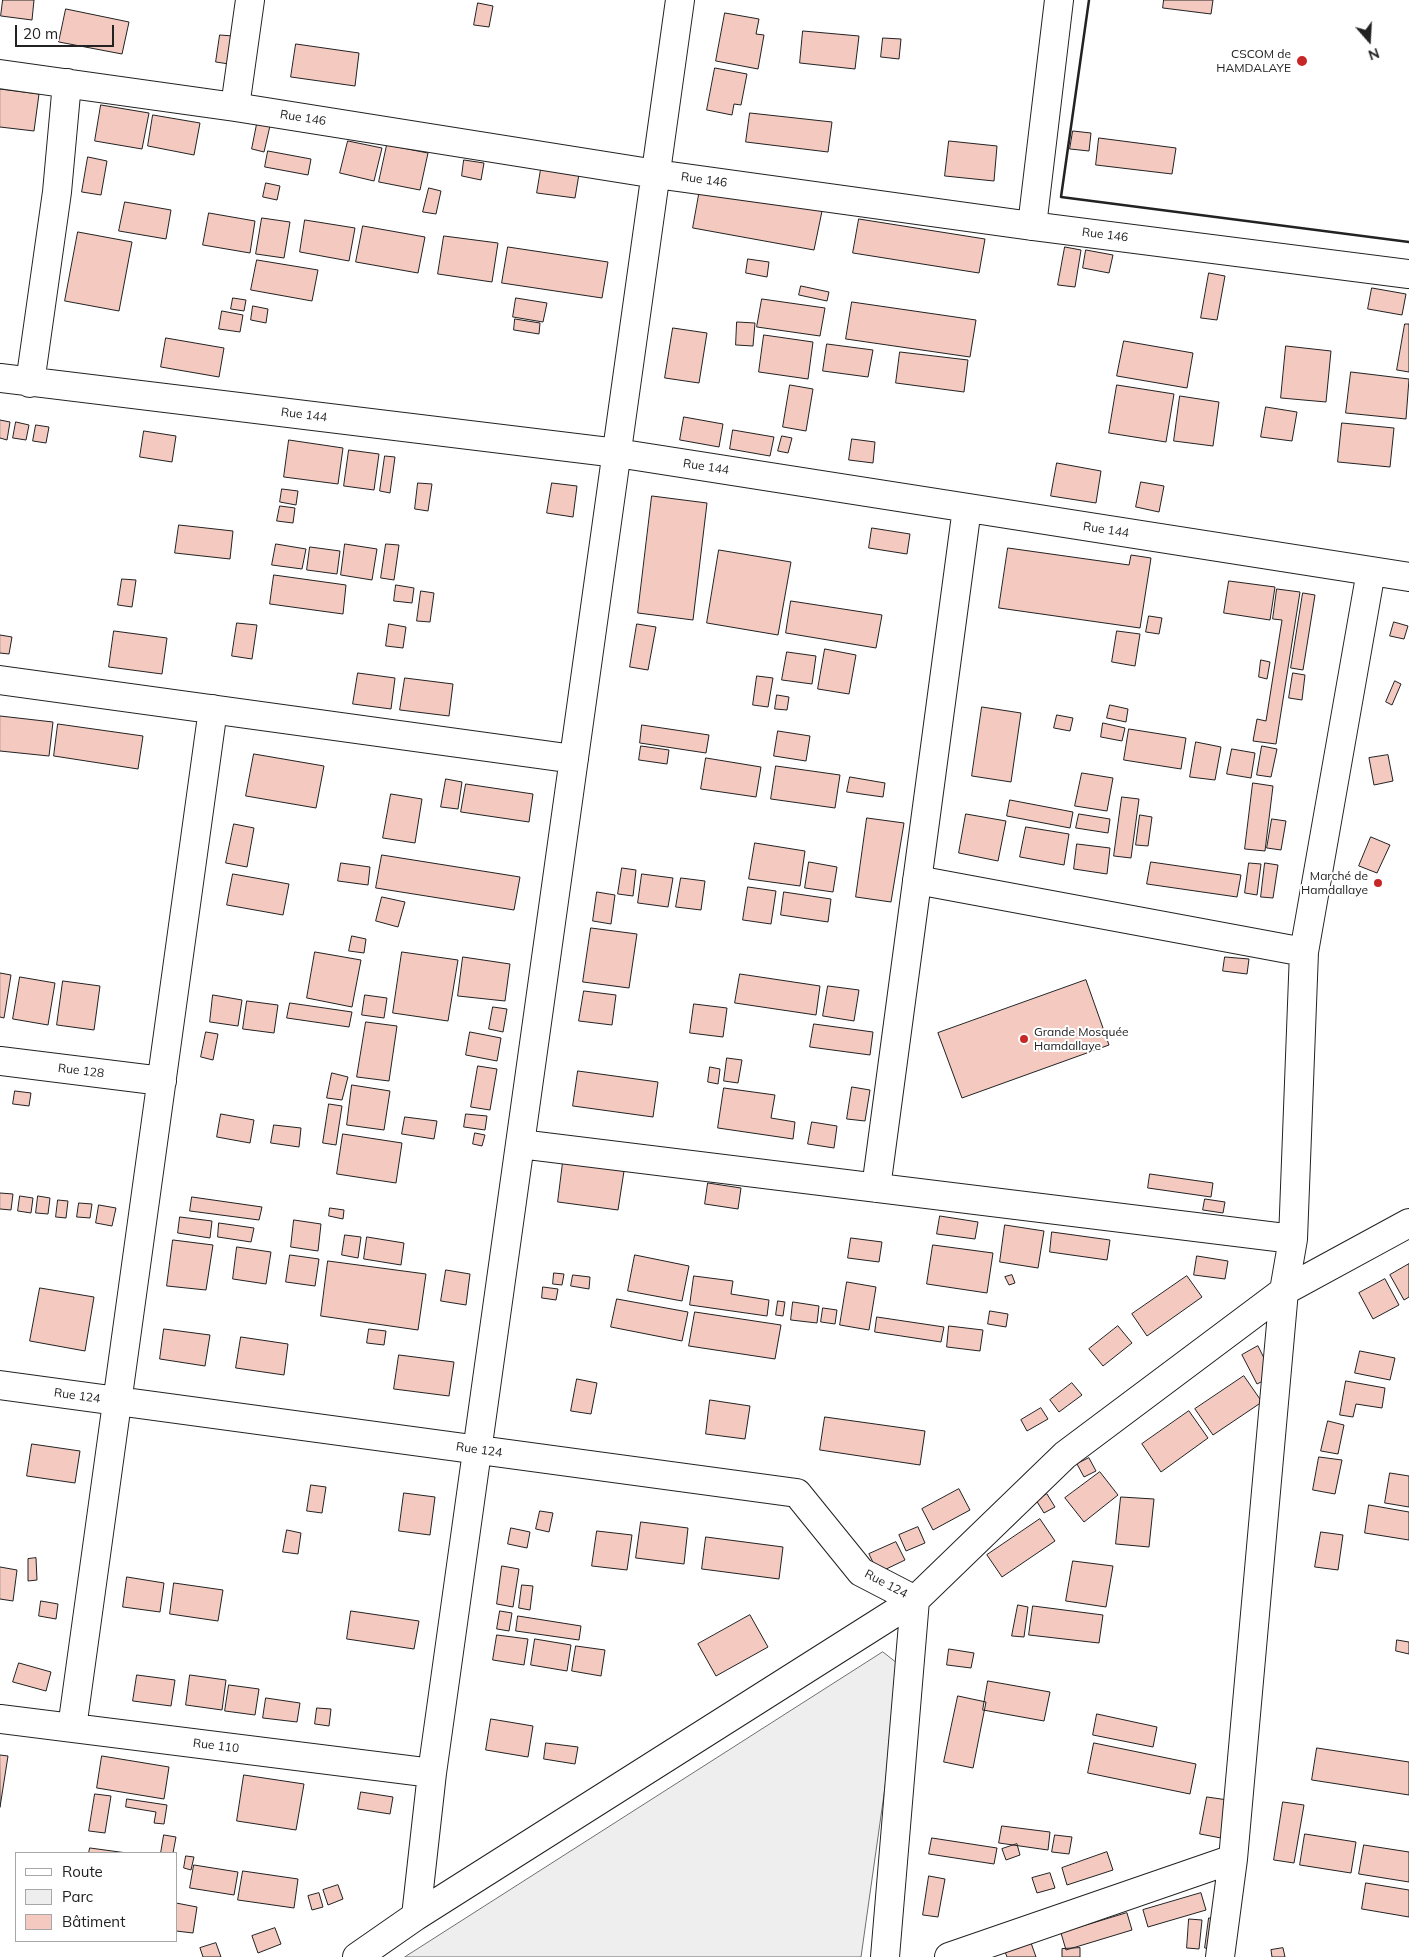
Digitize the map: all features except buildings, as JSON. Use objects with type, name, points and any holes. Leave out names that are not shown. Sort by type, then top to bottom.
[{"type":"street","points":[[235,107],[250,0]]},
{"type":"street","points":[[416,1916],[432,1773],[680,0]]},
{"type":"street","points":[[1032,226],[1059,0]]},
{"type":"street","name":"Rue 146","points":[[0,74],[235,107],[656,174],[1032,226],[1409,274]]},
{"type":"street","points":[[30,382],[57,192],[67,83]]},
{"type":"street","name":"Rue 144","points":[[0,378],[617,453],[1409,577]]},
{"type":"street","points":[[876,1188],[967,508]]},
{"type":"street","points":[[1220,1957],[1233,1858],[1284,1290],[1293,1240],[1304,952],[1371,571]]},
{"type":"street","points":[[0,680],[574,759]]},
{"type":"street","points":[[72,1728],[213,709]]},
{"type":"street","points":[[917,880],[1304,952]]},
{"type":"street","name":"Rue 128","points":[[0,1061],[162,1081]]},
{"type":"street","points":[[520,1144],[1293,1240]]},
{"type":"street","points":[[358,1957],[416,1916],[915,1600],[1065,1455],[1284,1290],[1409,1223]]},
{"type":"street","name":"Rue 124","points":[[0,1385],[796,1494],[861,1572],[915,1600]]},
{"type":"street","points":[[885,1957],[915,1600]]},
{"type":"street","name":"Rue 110","points":[[0,1719],[432,1773]]},
{"type":"street","points":[[948,1957],[1233,1858]]},
{"type":"green space","points":[[883,1652],[902,1667],[861,1957],[405,1957]]},
{"type":"wall","points":[[1089,0],[1061,197],[1409,242]]},
{"type":"place","name":"CSCOM de HAMDALAYE","points":[[1302,61]]},
{"type":"place","name":"Marché de Hamdallaye","points":[[1378,883]]},
{"type":"place","name":"Grande Mosquée Hamdallaye","points":[[1024,1039]]}]
